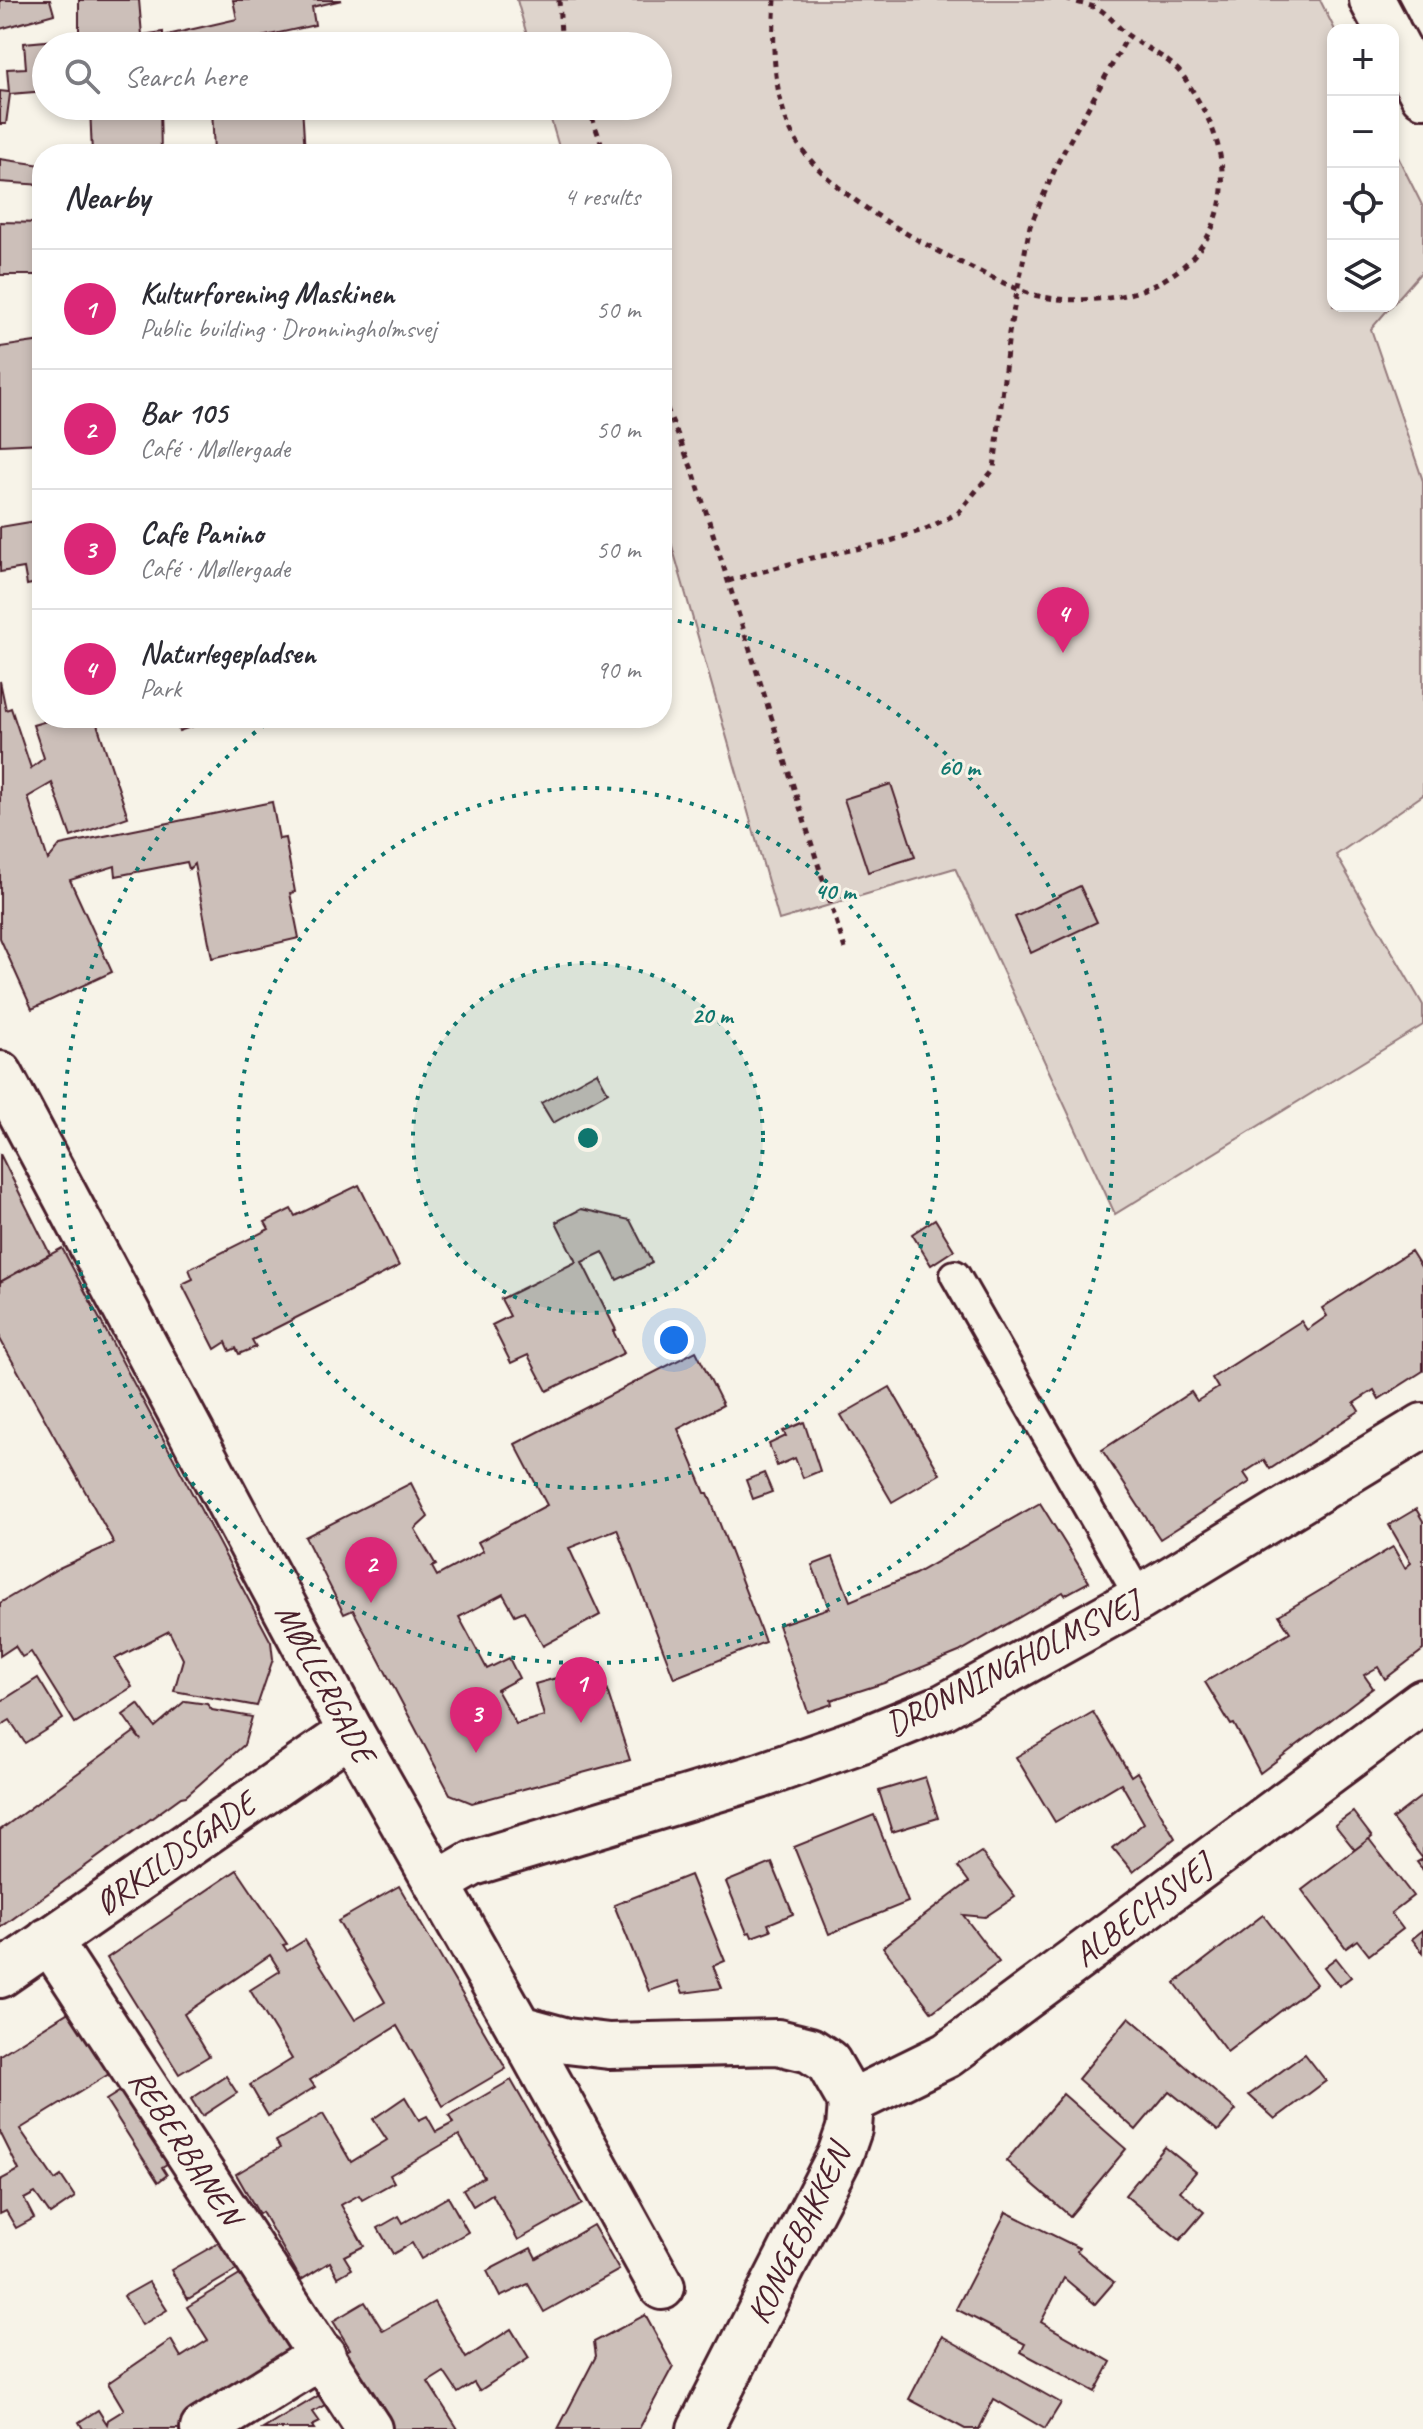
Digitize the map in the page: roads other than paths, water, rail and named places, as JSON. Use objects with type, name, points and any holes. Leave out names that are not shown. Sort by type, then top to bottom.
[{"type":"street","points":[[1372,0],[1385,24]]},
{"type":"street","points":[[1399,50],[1423,95]]},
{"type":"street","name":"MØLLERGADE","points":[[0,1074],[351,1732],[662,2287]]},
{"type":"street","name":"DRONNINGHOLMSVEJ","points":[[437,1884],[473,1863],[760,1776],[943,1707],[1140,1598],[1423,1426]]},
{"type":"street","name":"ALBECHSVEJ","points":[[851,2102],[947,2055],[1423,1702]]},
{"type":"street","name":"ØRKILDSGADE","points":[[0,1975],[351,1732]]},
{"type":"street","name":"REBERBANEN","points":[[49,1940],[369,2429]]},
{"type":"street","name":"KONGEBAKKEN","points":[[519,2028],[567,2041],[609,2046],[778,2042],[810,2050],[828,2062],[851,2102],[849,2129],[840,2155],[700,2429]]},
{"type":"street","points":[[203,2429],[323,2355]]},
{"type":"lane","points":[[955,1275],[1140,1598]]},
{"type":"place","name":"Naturlegepladsen","points":[[1063,653]]},
{"type":"place","name":"Bar 105","points":[[371,1603]]},
{"type":"place","name":"Kulturforening Maskinen","points":[[581,1723]]},
{"type":"place","name":"Cafe Panino","points":[[476,1753]]}]
